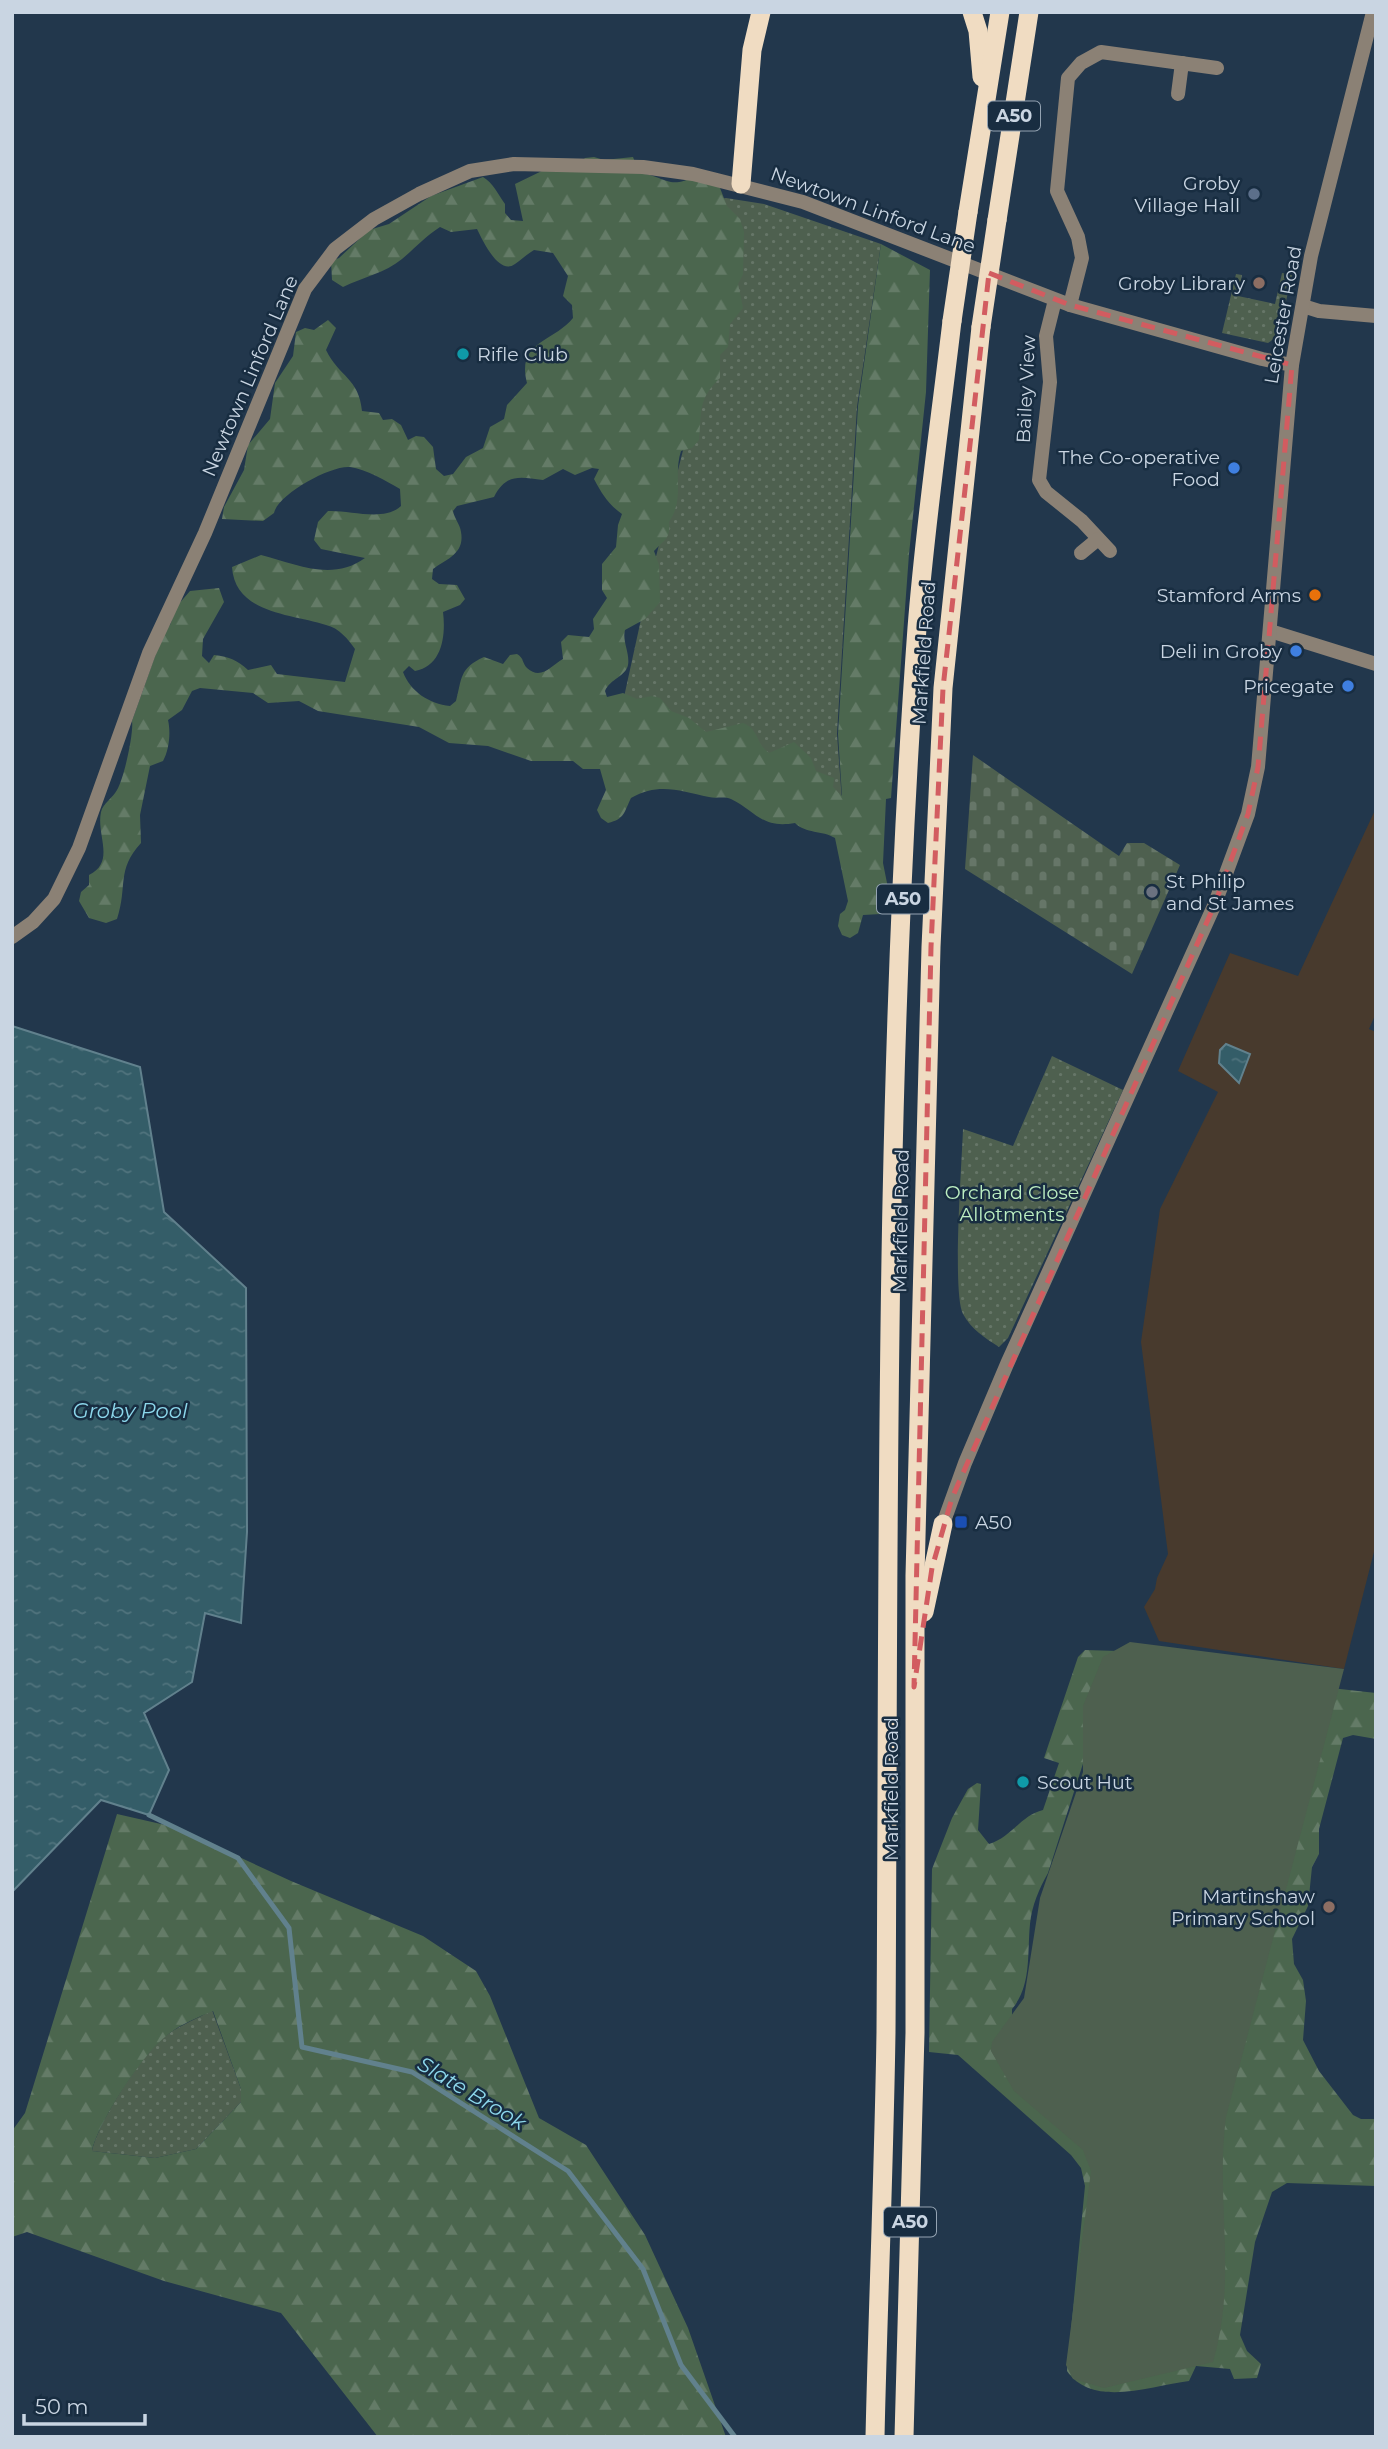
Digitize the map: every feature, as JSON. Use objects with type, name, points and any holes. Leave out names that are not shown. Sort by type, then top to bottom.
[{"type":"highway","points":[[741,184],[752,50],[761,12]]},
{"type":"highway","points":[[972,12],[978,31],[985,106]]},
{"type":"highway","name":"Markfield Road","points":[[875,2437],[886,2037],[886,1616],[891,1258],[903,890],[917,625],[952,321],[1000,12]]},
{"type":"highway","name":"Markfield Road","points":[[904,2437],[915,2033],[914,1687],[931,947],[943,688],[981,327],[1029,12]]},
{"type":"highway","points":[[914,1687],[926,1603],[943,1524]]},
{"type":"street","name":"Leicester Road","points":[[1270,631],[1292,365],[1311,256],[1373,12]]},
{"type":"street","points":[[1070,305],[1082,258],[1078,237],[1058,191],[1069,78],[1081,63],[1101,52],[1216,68]]},
{"type":"street","points":[[1178,94],[1182,63]]},
{"type":"street","name":"Newtown Linford Lane","points":[[12,937],[33,922],[54,899],[79,848],[149,653],[205,533],[305,289],[335,249],[374,219],[419,194],[470,171],[546,162],[643,167],[741,184],[803,202],[1070,305],[1292,365]]},
{"type":"street","name":"Bailey View","points":[[1055,300],[1046,336],[1050,382],[1039,480],[1046,492],[1082,521],[1110,551]]},
{"type":"street","points":[[1303,306],[1319,311],[1376,316]]},
{"type":"street","points":[[1082,553],[1098,540]]},
{"type":"street","points":[[943,1524],[965,1462],[1007,1364],[1062,1247],[1232,862],[1254,792],[1270,631],[1376,664]]},
{"type":"highlighted area","points":[[989,273],[1070,305],[1292,365],[1258,767],[1248,814],[1214,906],[952,1498],[932,1568],[914,1687],[931,947],[943,688]]},
{"type":"shaded area","points":[[1376,808],[1376,1013],[1369,1029],[1376,1032],[1376,1544],[1344,1669],[1159,1641],[1144,1607],[1155,1589],[1168,1554],[1141,1342],[1160,1209],[1218,1092],[1178,1071],[1230,953],[1298,976]]},
{"type":"green space","points":[[633,157],[639,173],[673,182],[697,175],[720,188],[727,206],[740,219],[744,232],[743,274],[738,284],[743,308],[730,324],[728,347],[720,355],[720,378],[704,400],[699,440],[692,448],[681,451],[678,496],[669,522],[668,536],[654,551],[659,565],[660,602],[645,619],[625,630],[627,669],[607,687],[607,697],[623,693],[637,699],[652,696],[660,698],[671,711],[689,718],[706,732],[743,723],[752,729],[769,753],[794,742],[811,758],[816,771],[834,778],[833,787],[842,796],[838,734],[858,406],[881,244],[930,270],[926,392],[909,554],[891,798],[886,799],[883,863],[889,893],[881,914],[863,915],[858,933],[850,938],[842,935],[838,926],[840,914],[845,910],[848,901],[835,838],[804,829],[795,823],[766,821],[731,799],[712,798],[679,790],[651,790],[631,798],[621,817],[608,823],[601,818],[597,810],[606,790],[600,769],[583,769],[573,761],[531,761],[488,746],[449,743],[419,727],[318,711],[299,701],[268,703],[253,693],[200,688],[192,691],[182,710],[168,720],[169,736],[165,757],[163,761],[150,766],[140,815],[141,843],[125,870],[117,919],[106,923],[89,918],[79,901],[81,892],[89,885],[89,875],[102,863],[101,812],[120,784],[130,745],[132,721],[165,628],[170,625],[177,606],[190,591],[219,588],[224,602],[203,639],[202,656],[209,663],[214,655],[233,660],[248,670],[271,665],[277,674],[345,682],[355,649],[346,638],[331,626],[282,614],[254,603],[243,594],[236,583],[232,567],[261,555],[314,569],[340,569],[352,565],[365,558],[321,549],[314,540],[318,522],[328,511],[376,514],[394,511],[401,506],[400,489],[363,470],[341,468],[306,482],[285,498],[274,513],[263,521],[222,519],[224,507],[244,470],[248,445],[270,419],[275,383],[293,356],[296,332],[305,328],[314,330],[328,320],[336,328],[326,350],[353,384],[362,411],[379,413],[383,420],[392,419],[401,425],[408,440],[416,436],[424,437],[433,447],[436,469],[444,476],[453,474],[466,457],[483,448],[490,427],[504,419],[507,405],[527,383],[525,369],[532,350],[573,318],[572,305],[563,296],[568,276],[553,253],[534,250],[515,264],[503,265],[492,256],[477,229],[451,232],[440,227],[395,264],[343,287],[332,280],[331,261],[339,258],[369,230],[389,224],[431,196],[483,177],[505,204],[505,213],[511,220],[523,221],[515,184],[548,168],[572,171],[585,158],[604,160]],"holes":[[[592,468],[599,469],[594,479],[606,498],[622,514],[616,547],[602,564],[602,590],[607,598],[593,619],[594,629],[589,637],[568,635],[561,642],[563,659],[537,673],[527,668],[517,654],[510,655],[503,664],[484,657],[466,670],[456,701],[450,706],[435,703],[415,691],[403,672],[409,666],[415,671],[424,668],[437,656],[443,640],[443,612],[460,605],[465,599],[457,585],[439,584],[432,579],[433,569],[453,555],[460,546],[460,529],[453,511],[457,506],[494,497],[503,484],[514,478],[543,480],[563,469],[575,475]]]},
{"type":"green space","points":[[719,199],[764,204],[881,244],[857,407],[837,734],[842,801],[617,729],[647,592],[707,356]]},
{"type":"green space","points":[[1282,273],[1292,275],[1278,336],[1268,343],[1222,333],[1236,274],[1242,275],[1238,296],[1275,304]]},
{"type":"green space","points":[[973,755],[1119,856],[1127,843],[1144,843],[1180,865],[1132,974],[965,869]]},
{"type":"green space","name":"Orchard Close Allotments","points":[[1052,1056],[1123,1090],[1008,1338],[999,1347],[970,1324],[963,1314],[960,1301],[958,1254],[963,1129],[1013,1146]]},
{"type":"green space","points":[[1130,1642],[1344,1669],[1226,2117],[1223,2148],[1224,2299],[1213,2362],[1104,2388],[1073,2379],[1066,2365],[1091,2171],[1083,2150],[1014,2091],[991,2051],[992,2042],[1024,1998],[1040,1898],[1083,1772],[1083,1706],[1103,1657]]},
{"type":"green space","points":[[1085,1650],[1119,1651],[1048,1873],[1032,1910],[1026,1979],[1012,2009],[1012,2018],[1034,2040],[1331,1688],[1376,1693],[1376,1739],[1353,1735],[1343,1738],[1319,1829],[1319,1854],[1312,1867],[1308,1906],[1292,1939],[1294,1964],[1303,1980],[1306,2001],[1303,2040],[1319,2071],[1353,2115],[1361,2119],[1376,2119],[1376,2186],[1287,2183],[1272,2192],[1255,2242],[1240,2335],[1247,2351],[1261,2364],[1257,2378],[1234,2379],[1230,2369],[1196,2366],[1189,2381],[1141,2390],[1108,2392],[1078,2383],[1067,2371],[1085,2186],[1081,2168],[1071,2155],[958,2055],[929,2052],[932,1869],[952,1818],[968,1789],[977,1783],[981,1784],[978,1830],[989,1844],[1043,1810],[1059,1763],[1044,1758],[1078,1657]]},
{"type":"green space","points":[[117,1814],[174,1827],[291,1881],[423,1936],[476,1971],[490,1996],[539,2118],[586,2145],[645,2235],[688,2328],[726,2437],[378,2437],[281,2313],[164,2281],[27,2232],[12,2237],[12,2131],[25,2113]],"holes":[[[213,2011],[241,2089],[241,2102],[196,2149],[155,2158],[92,2151],[112,2107],[145,2058],[175,2029]]]},
{"type":"green space","points":[[212,2010],[241,2089],[241,2102],[196,2149],[155,2158],[92,2151],[112,2107],[154,2046],[169,2033]]},
{"type":"water","name":"Groby Pool","points":[[12,1026],[140,1067],[164,1212],[246,1288],[247,1532],[241,1623],[205,1613],[192,1682],[144,1713],[169,1770],[149,1815],[101,1800],[12,1892]]},
{"type":"water","points":[[1226,1044],[1250,1054],[1239,1083],[1219,1063],[1220,1050]]},
{"type":"waterway","name":"Slate Brook","points":[[149,1815],[238,1858],[289,1928],[302,2047],[412,2072],[568,2171],[643,2269],[681,2365],[735,2437]]},
{"type":"place","name":"Groby Village Hall","points":[[1254,194]]},
{"type":"place","name":"Groby Library","points":[[1259,283]]},
{"type":"place","name":"Rifle Club","points":[[463,354]]},
{"type":"place","name":"The Co-operative Food","points":[[1234,468]]},
{"type":"place","name":"Stamford Arms","points":[[1315,595]]},
{"type":"place","name":"Deli in Groby","points":[[1296,651]]},
{"type":"place","name":"Pricegate","points":[[1348,686]]},
{"type":"place","name":"St Philip and St James","points":[[1152,892]]},
{"type":"place","name":"A50","points":[[961,1522]]},
{"type":"place","name":"Scout Hut","points":[[1023,1782]]},
{"type":"place","name":"Martinshaw Primary School","points":[[1329,1907]]}]
